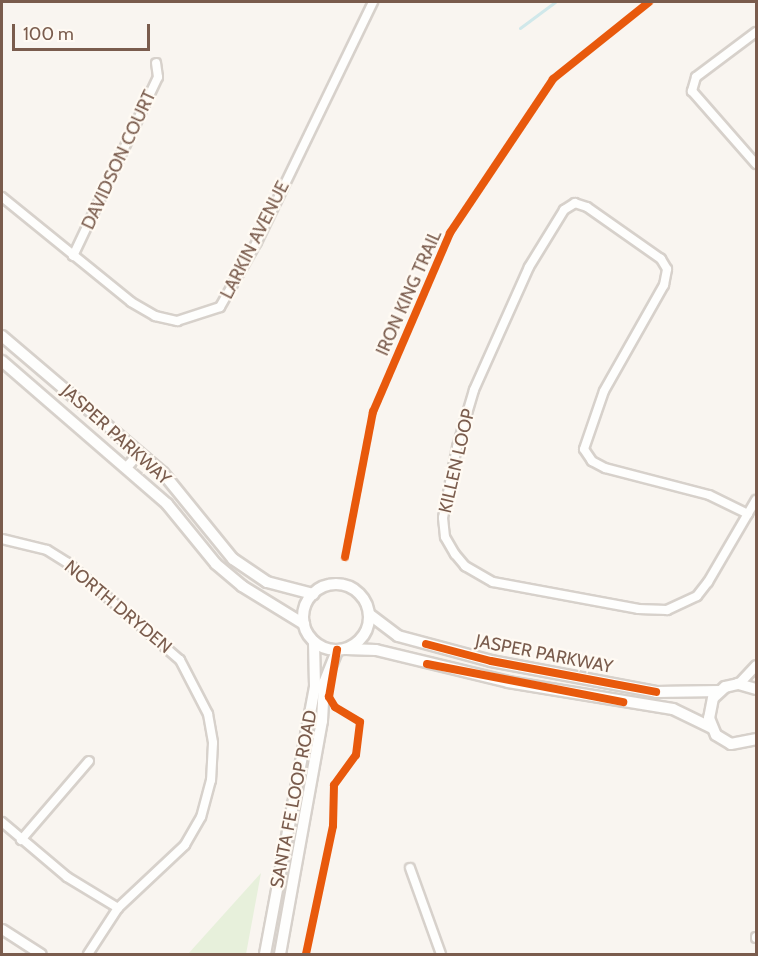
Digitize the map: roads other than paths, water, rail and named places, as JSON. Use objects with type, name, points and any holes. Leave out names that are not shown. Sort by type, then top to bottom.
[{"type":"main road","name":"JASPER PARKWAY","points":[[2,336],[163,473],[233,559],[267,582],[313,594]]},
{"type":"main road","name":"JASPER PARKWAY","points":[[2,361],[127,466],[168,504],[216,564],[242,586],[304,624]]},
{"type":"main road","points":[[332,585],[342,585],[360,595],[369,614],[363,636],[341,649],[314,642],[304,624],[304,613],[313,594],[332,585]]},
{"type":"main road","name":"JASPER PARKWAY","points":[[369,614],[398,636],[491,661],[656,692],[720,691]]},
{"type":"main road","name":"SANTA FE LOOP ROAD","points":[[265,954],[315,687],[314,642]]},
{"type":"main road","name":"JASPER PARKWAY","points":[[341,649],[376,650],[508,682],[673,709],[712,728],[730,744],[756,740]]},
{"type":"main road","name":"SANTA FE LOOP ROAD","points":[[280,954],[322,721],[324,683],[341,649]]},
{"type":"main road","points":[[712,728],[709,708],[720,691],[738,684],[756,689]]},
{"type":"street","name":"LARKIN AVENUE","points":[[2,200],[131,302],[155,316],[177,321],[220,308],[257,243],[373,2]]},
{"type":"street","points":[[756,32],[696,76],[692,92],[756,164]]},
{"type":"street","name":"DAVIDSON COURT","points":[[74,256],[158,77],[156,63]]},
{"type":"street","name":"KILLEN LOOP","points":[[748,513],[709,495],[592,462],[584,449],[604,391],[664,285],[667,269],[661,259],[587,207],[575,203],[564,210],[529,267],[488,353],[457,447],[443,518],[445,537],[465,566],[493,582],[638,609],[667,610],[697,596],[756,500]]},
{"type":"street","points":[[127,466],[139,452]]},
{"type":"street","name":"NORTH DRYDEN","points":[[2,539],[47,550],[68,563],[180,660],[208,714],[213,743],[211,780],[201,818],[185,845],[118,908],[88,954]]},
{"type":"street","points":[[738,684],[756,665]]},
{"type":"street","points":[[21,840],[89,761]]},
{"type":"street","points":[[2,822],[67,877],[118,908]]},
{"type":"street","points":[[410,868],[441,954]]},
{"type":"street","points":[[2,928],[41,954]]},
{"type":"waterway","points":[[520,28],[555,2]]}]
